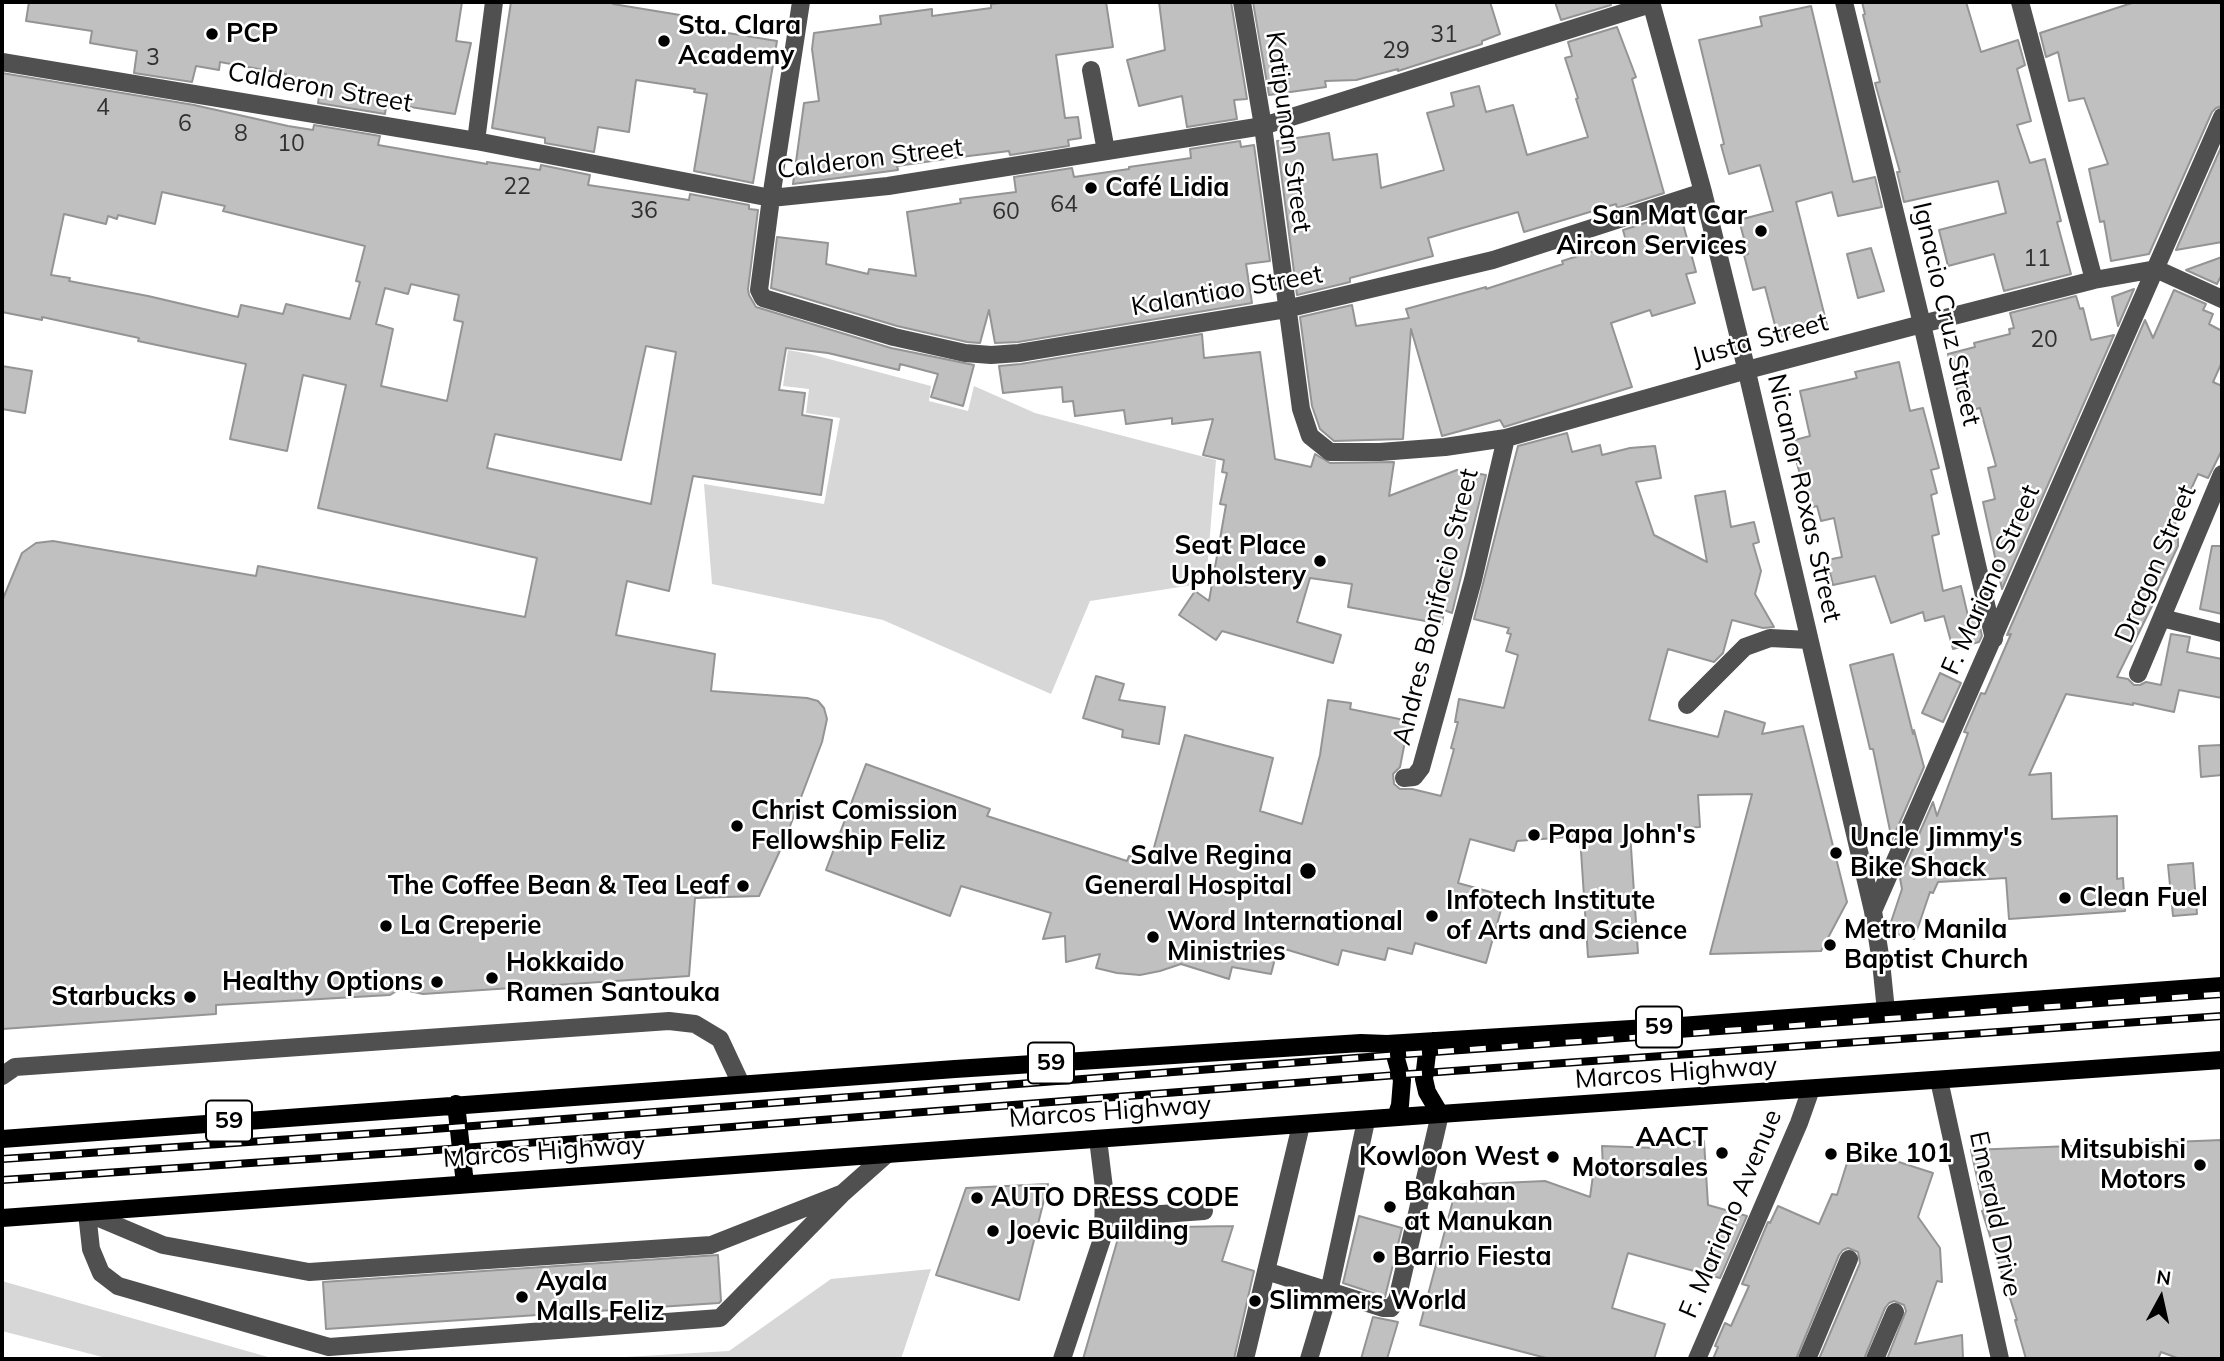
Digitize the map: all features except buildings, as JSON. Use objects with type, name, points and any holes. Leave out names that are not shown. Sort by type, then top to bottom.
[{"type":"main road","name":"Marcos Highway","points":[[2,1139],[741,1084],[1361,1042],[1387,1044],[1433,1041],[2222,986]]},
{"type":"main road","points":[[1433,1041],[1427,1053],[1424,1079],[1427,1091],[1440,1114]]},
{"type":"main road","points":[[1387,1044],[1395,1055],[1402,1080],[1396,1117]]},
{"type":"main road","name":"Marcos Highway","points":[[2,1218],[2222,1060]]},
{"type":"main road","points":[[456,1104],[465,1184]]},
{"type":"street","points":[[476,141],[494,2]]},
{"type":"street","points":[[771,198],[801,2]]},
{"type":"street","name":"Katipunan Street","points":[[1242,2],[1263,126],[1301,409],[1310,436]]},
{"type":"street","name":"Ignacio Cruz Street","points":[[1844,2],[1922,324],[1994,639]]},
{"type":"street","points":[[2020,2],[2094,280]]},
{"type":"street","name":"Calderon Street","points":[[2,62],[476,141],[771,198],[888,186],[1263,126],[1651,3]]},
{"type":"street","name":"Nicanor Roxas Street","points":[[1651,3],[1703,192],[1810,640],[1873,911],[1886,1011]]},
{"type":"street","points":[[1091,71],[1107,151]]},
{"type":"street","name":"F. Mariano Street","points":[[1873,911],[2222,117]]},
{"type":"street","name":"Kalantiao Street","points":[[771,198],[759,290],[763,298],[894,337],[965,353],[991,355],[1020,353],[1286,309],[1493,260],[1703,192]]},
{"type":"street","points":[[2156,269],[2222,299]]},
{"type":"street","name":"Justa Street","points":[[1310,436],[1330,452],[1380,452],[1445,447],[1506,438],[1922,324],[2094,280],[2156,269]]},
{"type":"street","name":"Andres Bonifacio Street","points":[[1404,778],[1414,777],[1421,768],[1473,580],[1506,438]]},
{"type":"street","name":"Dragon Street","points":[[2138,674],[2222,474]]},
{"type":"street","points":[[2162,618],[2222,633]]},
{"type":"street","points":[[1687,705],[1745,648],[1770,638],[1810,640]]},
{"type":"street","points":[[2,1076],[15,1067],[669,1021],[695,1024],[720,1039],[741,1084]]},
{"type":"street","name":"Emerald Drive","points":[[1939,1080],[2000,1359]]},
{"type":"street","name":"F. Mariano Avenue","points":[[1698,1359],[1811,1090]]},
{"type":"street","points":[[1266,1271],[1383,1308],[1391,1308],[1397,1300],[1440,1114]]},
{"type":"street","points":[[1309,1359],[1329,1292],[1366,1121]]},
{"type":"street","points":[[1245,1359],[1301,1125]]},
{"type":"street","points":[[1062,1359],[1103,1236],[1104,1188],[1098,1139]]},
{"type":"street","points":[[843,1193],[711,1245],[309,1272],[163,1245],[87,1213],[91,1249],[101,1273],[118,1286],[329,1348],[720,1318],[843,1193],[887,1154]]},
{"type":"street","points":[[1104,1218],[1204,1211]]},
{"type":"street","points":[[1807,1359],[1849,1259]]},
{"type":"street","points":[[1875,1359],[1895,1311]]},
{"type":"shaded area","points":[[788,350],[931,386],[929,401],[968,411],[974,386],[1035,413],[1216,460],[1206,583],[1090,601],[1051,694],[883,620],[712,584],[704,484],[824,504],[840,418],[806,413],[809,389],[783,386]]},
{"type":"shaded area","points":[[931,1269],[901,1359],[590,1359],[729,1351],[831,1279]]},
{"type":"shaded area","points":[[2,1281],[275,1359],[110,1359],[2,1331]]},
{"type":"railway","points":[[2,1159],[408,1131],[2222,994]]},
{"type":"railway","points":[[2,1180],[411,1152],[1410,1074],[2222,1016]]},
{"type":"place","name":"PCP","points":[[212,34]]},
{"type":"place","name":"Sta. Clara Academy","points":[[664,41]]},
{"type":"place","name":"Café Lidia","points":[[1091,188]]},
{"type":"place","name":"San Mat Car Aircon Services","points":[[1761,231]]},
{"type":"place","name":"Seat Place Upholstery","points":[[1320,561]]},
{"type":"place","name":"Christ Comission Fellowship Feliz","points":[[737,826]]},
{"type":"place","name":"Papa John's","points":[[1534,835]]},
{"type":"place","name":"Uncle Jimmy's Bike Shack","points":[[1836,853]]},
{"type":"place","name":"Salve Regina General Hospital","points":[[1308,871]]},
{"type":"place","name":"The Coffee Bean & Tea Leaf","points":[[743,886]]},
{"type":"place","name":"Clean Fuel","points":[[2065,898]]},
{"type":"place","name":"Infotech Institute of Arts and Science","points":[[1432,916]]},
{"type":"place","name":"La Creperie","points":[[386,926]]},
{"type":"place","name":"Word International Ministries","points":[[1153,937]]},
{"type":"place","name":"Metro Manila Baptist Church","points":[[1830,945]]},
{"type":"place","name":"Hokkaido Ramen Santouka","points":[[492,978]]},
{"type":"place","name":"Healthy Options","points":[[437,982]]},
{"type":"place","name":"Starbucks","points":[[190,997]]},
{"type":"place","name":"AACT Motorsales","points":[[1722,1153]]},
{"type":"place","name":"Bike 101","points":[[1831,1154]]},
{"type":"place","name":"Kowloon West","points":[[1553,1157]]},
{"type":"place","name":"Mitsubishi Motors","points":[[2200,1165]]},
{"type":"place","name":"AUTO DRESS CODE","points":[[977,1198]]},
{"type":"place","name":"Bakahan at Manukan","points":[[1390,1207]]},
{"type":"place","name":"Joevic Building","points":[[993,1231]]},
{"type":"place","name":"Barrio Fiesta","points":[[1379,1257]]},
{"type":"place","name":"Ayala Malls Feliz","points":[[522,1297]]},
{"type":"place","name":"Slimmers World","points":[[1255,1301]]}]
